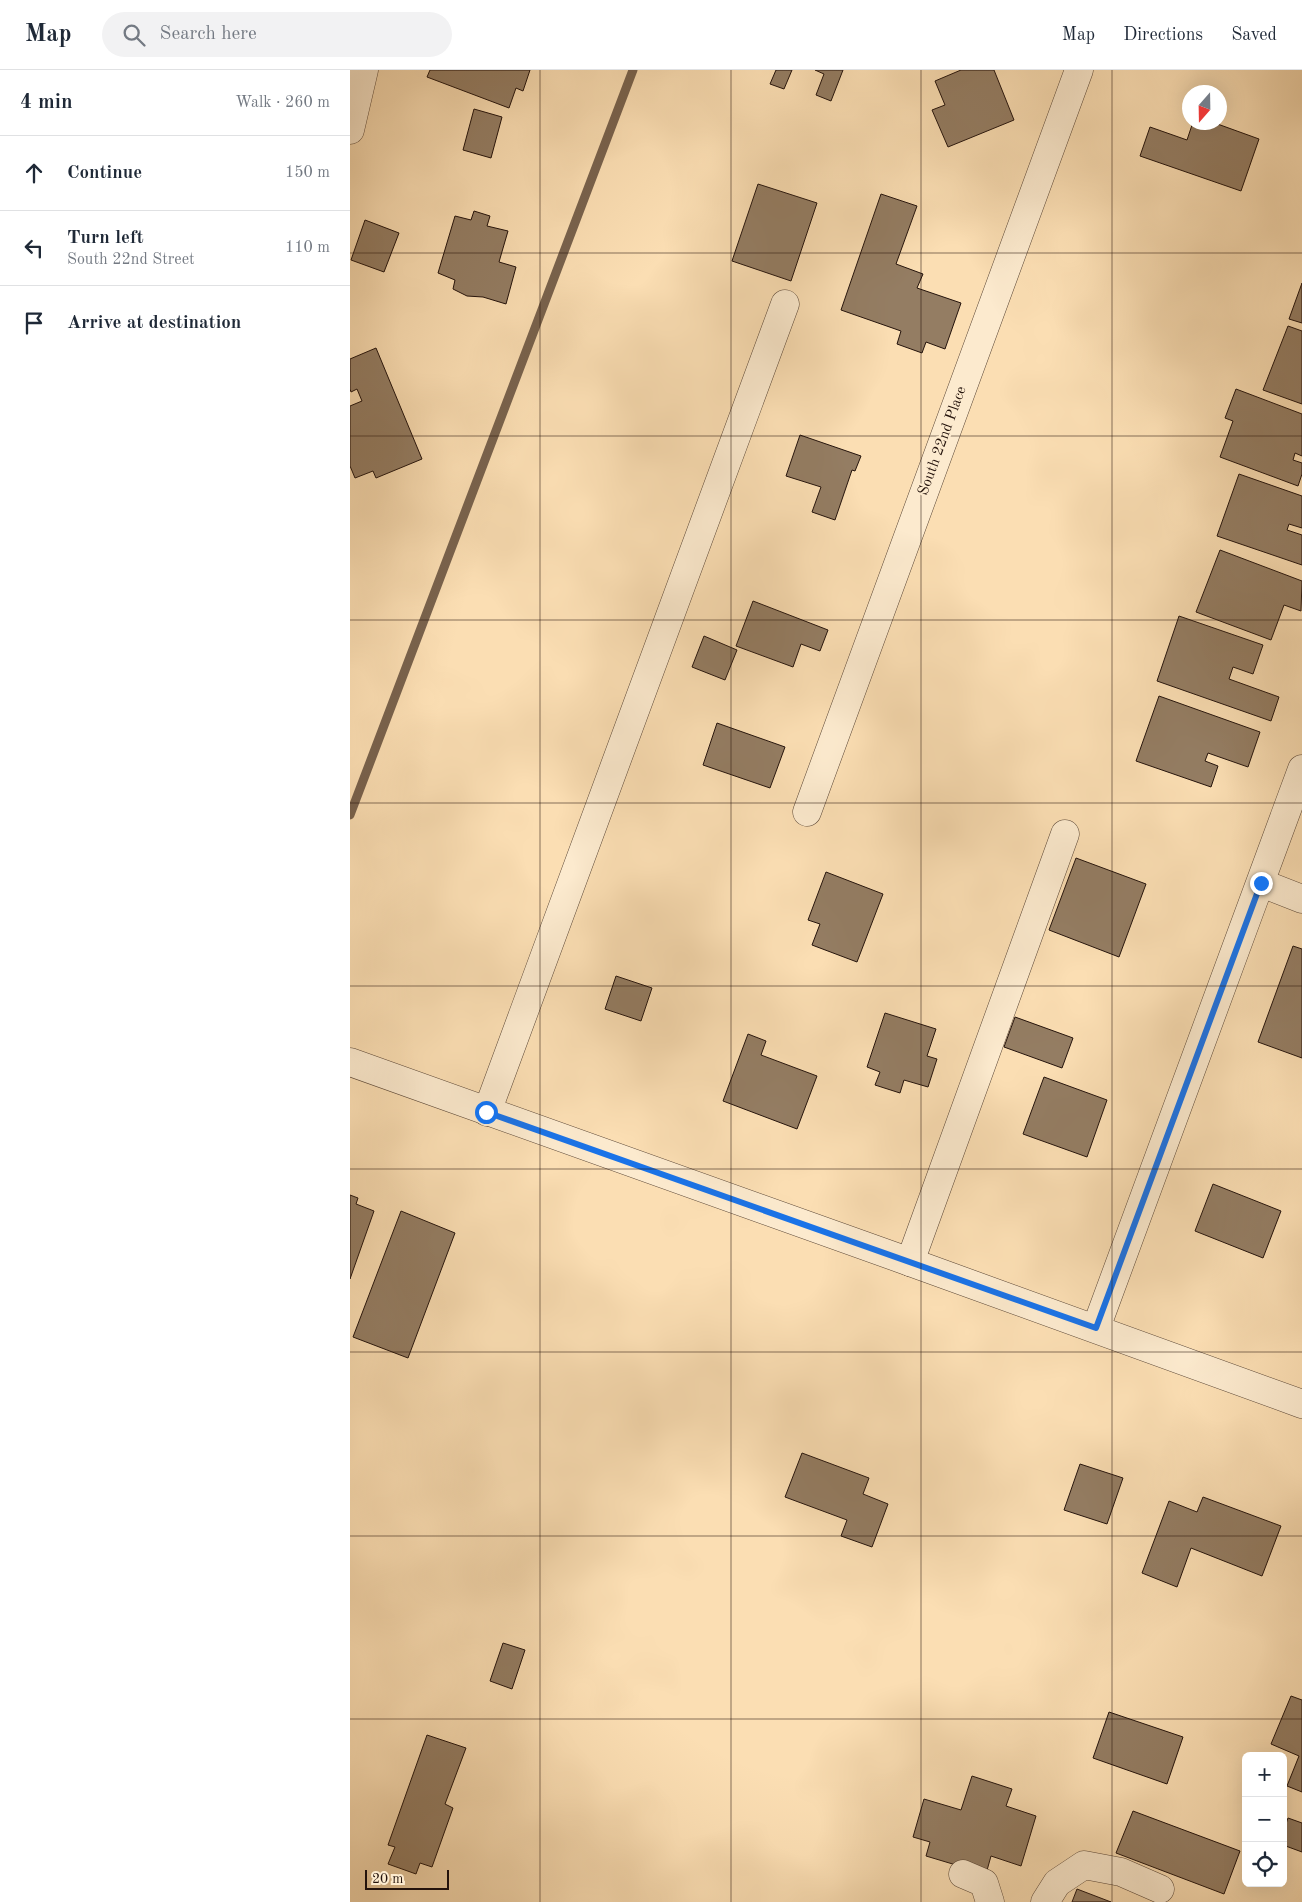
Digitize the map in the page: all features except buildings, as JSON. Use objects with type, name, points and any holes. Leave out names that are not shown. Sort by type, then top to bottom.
[{"type":"street","points":[[350,130],[364,70]]},
{"type":"street","name":"South 22nd Place","points":[[807,812],[1078,70]]},
{"type":"street","points":[[486,1112],[785,304]]},
{"type":"street","points":[[1096,1328],[1302,769]]},
{"type":"street","points":[[910,1262],[1065,834]]},
{"type":"street","points":[[1261,883],[1302,899]]},
{"type":"street","points":[[350,1062],[1096,1328],[1302,1404]]},
{"type":"street","points":[[1045,1902],[1057,1883],[1084,1865],[1121,1872],[1160,1889]]},
{"type":"street","points":[[963,1874],[984,1883],[990,1902]]},
{"type":"waterway","points":[[350,815],[633,70]]},
{"type":"route","points":[[486,1112],[1096,1328],[1261,883]]}]
